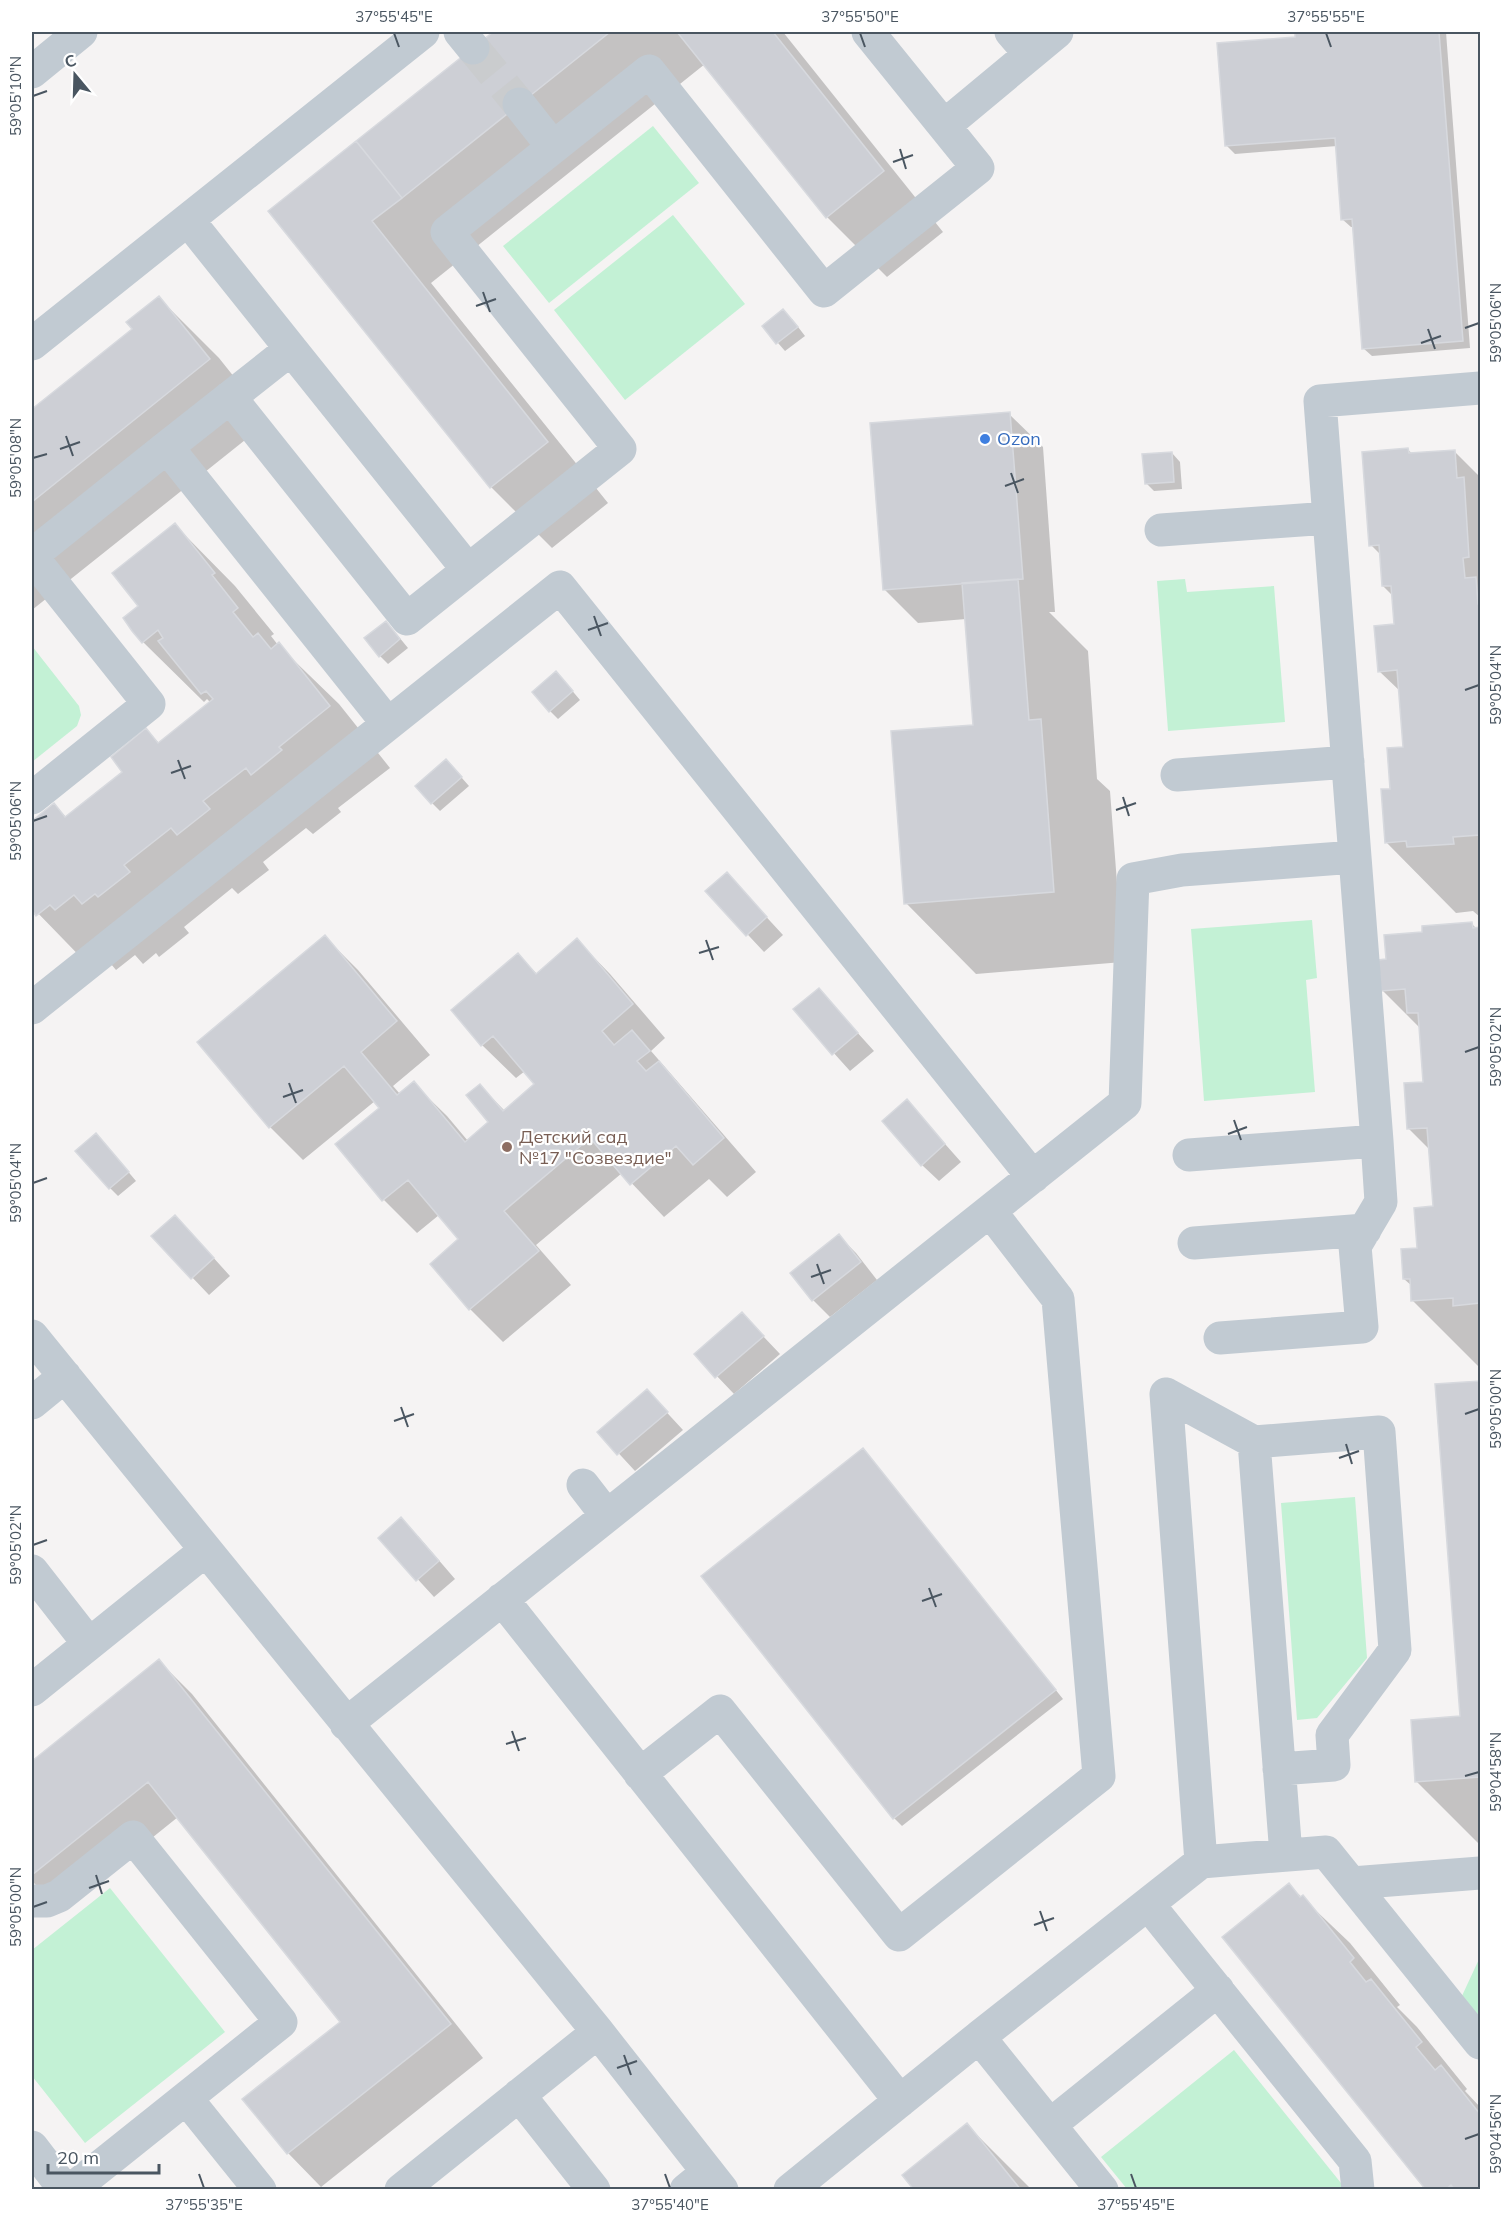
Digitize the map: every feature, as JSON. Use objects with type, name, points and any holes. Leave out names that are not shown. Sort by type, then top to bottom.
[{"type":"street","points":[[32,72],[81,32]]},
{"type":"street","points":[[37,327],[188,220],[423,32]]},
{"type":"street","points":[[230,397],[407,619],[620,449],[447,232],[649,71],[824,291],[978,168],[868,32]]},
{"type":"street","points":[[944,126],[1021,43],[1058,32]]},
{"type":"street","points":[[519,104],[553,147]]},
{"type":"street","points":[[188,220],[468,570]]},
{"type":"street","points":[[32,798],[149,704],[32,556],[291,348]]},
{"type":"street","points":[[1220,1338],[1362,1327],[1355,1246],[1382,1202],[1320,401],[1480,388]]},
{"type":"street","points":[[167,447],[388,724]]},
{"type":"street","points":[[1161,530],[1329,518]]},
{"type":"street","points":[[32,1008],[560,587],[1033,1177]]},
{"type":"street","points":[[1177,775],[1348,762]]},
{"type":"street","points":[[346,1724],[1125,1103],[1133,879],[1182,870],[1355,857]]},
{"type":"street","points":[[1189,1155],[1377,1141]]},
{"type":"street","points":[[640,1774],[720,1711],[898,1935],[1099,1776],[1058,1299],[990,1211]]},
{"type":"street","points":[[1194,1243],[1365,1230]]},
{"type":"street","points":[[32,1335],[598,2032],[705,2184]]},
{"type":"street","points":[[32,1403],[65,1376]]},
{"type":"street","points":[[1201,1862],[1166,1394],[1254,1442],[1379,1432],[1395,1650],[1332,1735],[1334,1765],[1279,1769]]},
{"type":"street","points":[[1254,1442],[1286,1856]]},
{"type":"street","points":[[584,1485],[606,1516]]},
{"type":"street","points":[[32,1690],[206,1550]]},
{"type":"street","points":[[32,1571],[89,1644]]},
{"type":"street","points":[[502,1599],[900,2101]]},
{"type":"street","points":[[32,1901],[47,1901],[59,1896],[133,1837],[281,2022],[71,2190]]},
{"type":"street","points":[[790,2190],[1201,1862],[1326,1852],[1480,2043]]},
{"type":"street","points":[[1352,1883],[1480,1874]]},
{"type":"street","points":[[1148,1904],[1355,2161],[1358,2190]]},
{"type":"street","points":[[1050,2125],[1218,1990]]},
{"type":"street","points":[[401,2190],[598,2032]]},
{"type":"street","points":[[979,2037],[1101,2190]]},
{"type":"street","points":[[519,2095],[594,2190]]},
{"type":"street","points":[[186,2098],[260,2190]]},
{"type":"street","points":[[32,2147],[65,2190]]},
{"type":"green space","points":[[653,126],[699,183],[549,303],[503,246]]},
{"type":"green space","points":[[673,215],[745,304],[625,400],[554,310]]},
{"type":"green space","points":[[1185,579],[1187,592],[1274,586],[1285,722],[1168,731],[1157,581]]},
{"type":"green space","points":[[32,646],[79,706],[81,715],[77,726],[32,762]]},
{"type":"green space","points":[[1312,920],[1317,978],[1306,980],[1315,1092],[1204,1101],[1191,929]]},
{"type":"green space","points":[[1355,1497],[1367,1658],[1317,1718],[1297,1720],[1281,1503]]},
{"type":"green space","points":[[110,1888],[225,2032],[85,2143],[32,2076],[32,1950]]},
{"type":"green space","points":[[1480,1957],[1480,2022],[1461,1998]]},
{"type":"green space","points":[[1234,2050],[1345,2189],[1127,2189],[1101,2157]]},
{"type":"building","points":[[493,32],[610,32],[402,198],[356,141]]},
{"type":"building","points":[[677,32],[773,32],[884,171],[826,218]]},
{"type":"building","points":[[1295,32],[1439,32],[1463,341],[1362,349],[1352,219],[1341,220],[1335,138],[1225,146],[1217,43],[1295,37]]},
{"type":"building","points":[[356,141],[402,198],[372,221],[548,442],[490,488],[268,211]]},
{"type":"building","points":[[159,296],[210,359],[32,502],[32,409],[132,329],[126,322]]},
{"type":"building","points":[[783,309],[798,327],[776,344],[762,326]]},
{"type":"building","points":[[1010,412],[1023,579],[883,590],[870,423]]},
{"type":"building","points":[[1408,448],[1409,453],[1455,450],[1457,478],[1464,477],[1469,557],[1463,558],[1465,578],[1476,577],[1478,604],[1480,604],[1480,835],[1453,837],[1454,844],[1407,847],[1406,841],[1385,843],[1381,789],[1390,789],[1387,748],[1403,747],[1397,670],[1378,672],[1374,626],[1394,624],[1391,586],[1382,586],[1379,545],[1369,546],[1362,452]]},
{"type":"building","points":[[1172,452],[1174,482],[1145,484],[1142,454]]},
{"type":"building","points":[[175,523],[215,573],[212,575],[238,608],[233,612],[253,637],[258,633],[271,649],[279,642],[330,706],[279,747],[282,750],[251,775],[246,768],[203,801],[210,809],[177,835],[171,828],[124,865],[130,872],[98,897],[95,894],[82,904],[74,895],[55,910],[50,905],[36,916],[32,910],[32,821],[54,803],[65,817],[122,772],[111,757],[146,728],[158,743],[213,699],[206,691],[201,694],[158,641],[163,638],[158,630],[142,643],[132,631],[123,618],[138,606],[112,573]]},
{"type":"building","points":[[1018,579],[1029,720],[1041,719],[1054,892],[904,904],[891,731],[973,725],[962,583]]},
{"type":"building","points":[[386,621],[400,639],[379,657],[364,638]]},
{"type":"building","points":[[556,671],[573,691],[549,712],[532,692]]},
{"type":"building","points":[[446,759],[462,777],[431,804],[415,786]]},
{"type":"building","points":[[727,872],[767,917],[746,936],[705,891]]},
{"type":"building","points":[[1472,922],[1473,928],[1480,927],[1480,1303],[1453,1306],[1453,1298],[1411,1301],[1410,1279],[1403,1279],[1401,1249],[1417,1248],[1414,1208],[1433,1206],[1427,1128],[1407,1129],[1404,1083],[1423,1082],[1418,1013],[1407,1013],[1405,989],[1381,991],[1378,960],[1386,959],[1384,935],[1422,932],[1422,926]]},
{"type":"building","points":[[325,935],[397,1021],[361,1052],[397,1095],[414,1081],[465,1142],[488,1122],[466,1095],[480,1084],[503,1111],[534,1084],[493,1036],[481,1046],[451,1010],[518,953],[536,974],[577,938],[633,1004],[602,1031],[614,1045],[632,1030],[650,1051],[637,1061],[646,1071],[659,1061],[724,1138],[693,1165],[676,1146],[630,1185],[590,1138],[504,1211],[539,1251],[469,1310],[430,1264],[458,1239],[408,1180],[382,1201],[335,1144],[379,1108],[344,1066],[269,1128],[197,1042]]},
{"type":"building","points":[[819,988],[858,1033],[832,1055],[793,1009]]},
{"type":"building","points":[[907,1099],[945,1144],[921,1166],[882,1121]]},
{"type":"building","points":[[96,1133],[129,1172],[109,1189],[75,1151]]},
{"type":"building","points":[[175,1215],[214,1258],[191,1279],[151,1236]]},
{"type":"building","points":[[839,1234],[861,1262],[812,1301],[790,1273]]},
{"type":"building","points":[[742,1312],[764,1336],[715,1378],[694,1354]]},
{"type":"building","points":[[1480,1381],[1480,1777],[1415,1782],[1411,1720],[1460,1716],[1435,1384]]},
{"type":"building","points":[[647,1389],[668,1412],[617,1455],[597,1432]]},
{"type":"building","points":[[863,1448],[1056,1690],[893,1819],[701,1576]]},
{"type":"building","points":[[401,1517],[439,1561],[416,1581],[378,1538]]},
{"type":"building","points":[[159,1659],[451,2024],[287,2154],[242,2099],[340,2022],[148,1782],[32,1875],[32,1761]]},
{"type":"building","points":[[1289,1883],[1300,1897],[1303,1895],[1354,1958],[1350,1962],[1366,1982],[1371,1979],[1422,2042],[1416,2047],[1435,2070],[1441,2065],[1480,2114],[1480,2190],[1455,2190],[1451,2185],[1445,2190],[1426,2190],[1222,1937]]},
{"type":"building","points":[[967,2123],[1021,2190],[914,2190],[902,2175]]},
{"type":"tunnel","points":[[473,48],[519,104]]},
{"type":"place","name":"Ozon","points":[[985,439]]},
{"type":"place","name":"Детский сад №17 \"Созвездие\"","points":[[507,1147]]}]
